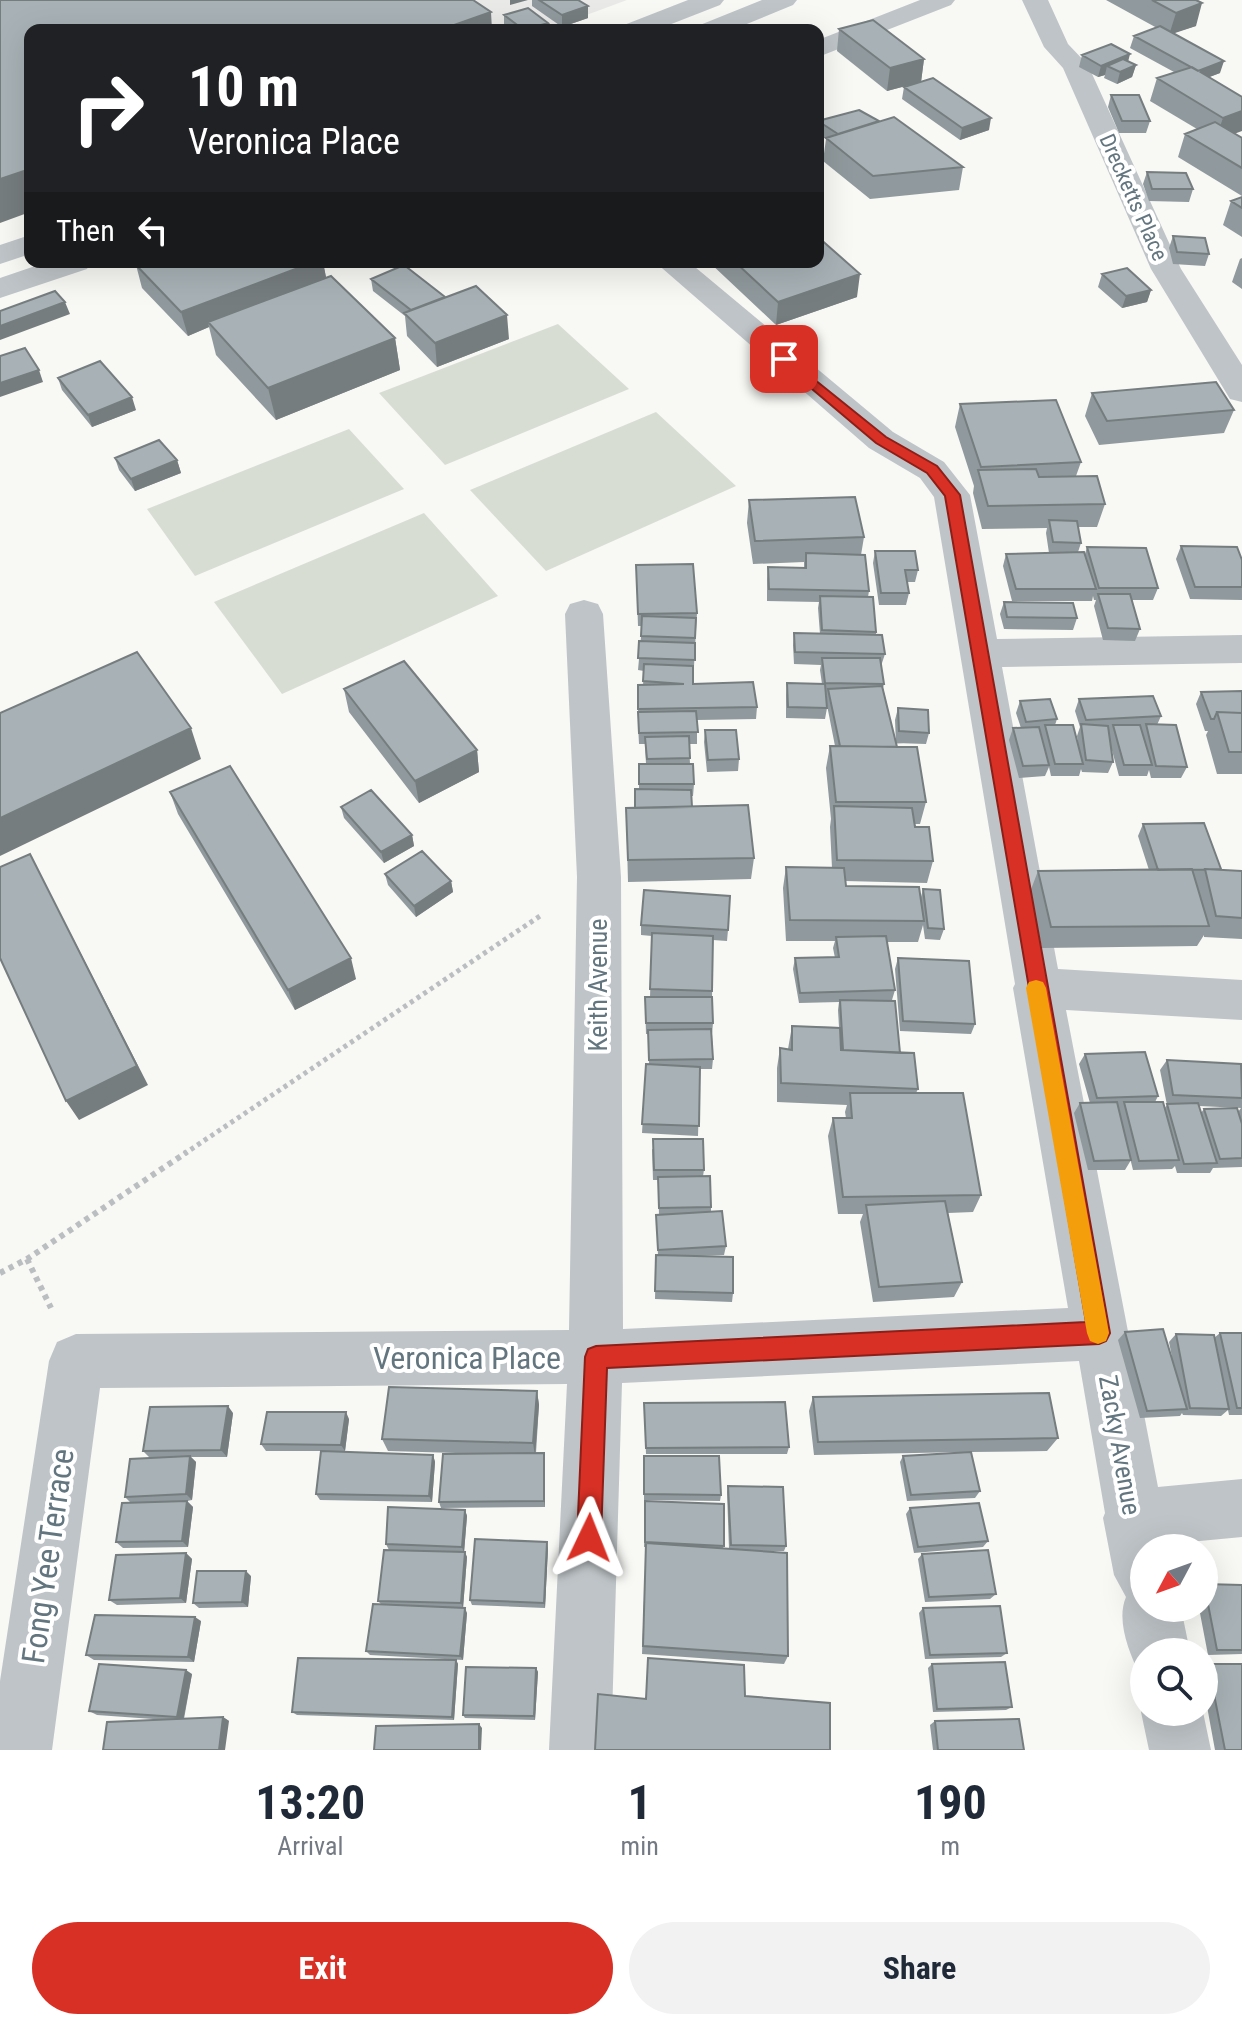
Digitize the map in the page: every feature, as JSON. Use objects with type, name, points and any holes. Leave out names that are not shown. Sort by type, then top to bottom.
[{"type":"street","points":[[649,24],[711,0]]},
{"type":"street","points":[[724,24],[784,0]]},
{"type":"street","points":[[824,47],[942,0]]},
{"type":"street","name":"Drecketts Place","points":[[1035,0],[1057,47],[1075,65],[1166,269],[1242,392]]},
{"type":"street","points":[[0,255],[24,246]]},
{"type":"street","points":[[0,289],[59,268]]},
{"type":"street","name":"Zacky Avenue","points":[[677,268],[881,440],[932,470],[952,495],[982,653],[1036,988],[1099,1333],[1113,1387],[1135,1534]]},
{"type":"street","name":"Keith Avenue","points":[[580,1750],[596,1357],[599,877],[584,614]]},
{"type":"street","points":[[982,653],[1242,649]]},
{"type":"street","points":[[1036,988],[1242,1000]]},
{"type":"street","name":"Veronica Place","points":[[76,1361],[596,1357],[1099,1333]]},
{"type":"street","name":"Fong Yee Terrace","points":[[21,1750],[76,1361]]},
{"type":"street","points":[[1132,1518],[1242,1508]]},
{"type":"street","points":[[1175,1726],[1180,1750]]},
{"type":"path","points":[[0,1273],[27,1259],[599,877]]},
{"type":"shaded area","points":[[421,0],[627,0],[562,24],[456,24]]},
{"type":"shaded area","points":[[558,324],[629,389],[445,465],[379,393]]},
{"type":"shaded area","points":[[656,412],[736,486],[546,571],[470,490]]},
{"type":"shaded area","points":[[349,429],[404,489],[195,576],[147,509]]},
{"type":"shaded area","points":[[424,513],[498,596],[282,694],[214,602]]},
{"type":"building","points":[[0,0],[473,0],[491,12],[457,24],[24,24],[24,171],[0,179]]},
{"type":"building","points":[[539,0],[578,0],[588,6],[562,15]]},
{"type":"building","points":[[1152,0],[1196,0],[1202,3],[1176,13]]},
{"type":"building","points":[[528,8],[548,23],[516,24],[504,15]]},
{"type":"building","points":[[873,20],[924,59],[890,68],[839,29]]},
{"type":"building","points":[[1160,26],[1224,61],[1198,71],[1134,36]]},
{"type":"building","points":[[1111,44],[1130,54],[1101,66],[1082,55]]},
{"type":"building","points":[[1123,59],[1136,65],[1120,72],[1107,66]]},
{"type":"building","points":[[1192,67],[1242,97],[1242,111],[1223,118],[1157,78]]},
{"type":"building","points":[[933,78],[991,118],[962,128],[904,87]]},
{"type":"building","points":[[1111,95],[1139,95],[1150,121],[1122,121]]},
{"type":"building","points":[[859,110],[879,121],[838,134],[824,125],[824,119]]},
{"type":"building","points":[[894,117],[963,167],[873,176],[826,138]]},
{"type":"building","points":[[1215,122],[1242,138],[1242,168],[1185,134]]},
{"type":"building","points":[[1147,172],[1186,173],[1193,189],[1152,189]]},
{"type":"building","points":[[1242,197],[1242,208],[1231,201]]},
{"type":"building","points":[[1173,236],[1205,238],[1209,254],[1177,252]]},
{"type":"building","points":[[824,242],[860,274],[778,302],[741,268],[824,268]]},
{"type":"building","points":[[139,268],[298,268],[181,312]]},
{"type":"building","points":[[397,268],[408,268],[445,297],[411,310],[371,279]]},
{"type":"building","points":[[1127,268],[1151,290],[1126,296],[1102,274]]},
{"type":"building","points":[[331,276],[395,338],[268,388],[208,322]]},
{"type":"building","points":[[476,286],[507,315],[435,343],[404,313]]},
{"type":"building","points":[[55,291],[65,302],[0,326],[0,311]]},
{"type":"building","points":[[25,348],[39,370],[0,383],[0,356]]},
{"type":"building","points":[[100,361],[132,397],[88,415],[58,378]]},
{"type":"building","points":[[1216,382],[1234,410],[1107,421],[1092,393]]},
{"type":"building","points":[[1056,400],[1081,462],[981,467],[960,404]]},
{"type":"building","points":[[159,440],[177,460],[131,479],[115,458]]},
{"type":"building","points":[[1036,469],[1039,477],[1097,476],[1105,504],[988,506],[978,470]]},
{"type":"building","points":[[855,497],[864,537],[755,541],[749,500]]},
{"type":"building","points":[[1049,520],[1077,521],[1081,543],[1053,542]]},
{"type":"building","points":[[1181,546],[1237,547],[1242,560],[1242,587],[1195,587]]},
{"type":"building","points":[[1087,547],[1146,548],[1158,588],[1099,588]]},
{"type":"building","points":[[875,551],[915,551],[918,570],[905,570],[909,593],[881,593]]},
{"type":"building","points":[[1084,552],[1096,589],[1016,589],[1006,554]]},
{"type":"building","points":[[806,553],[865,555],[869,591],[769,589],[768,567],[806,568]]},
{"type":"building","points":[[693,564],[697,613],[638,614],[636,565]]},
{"type":"building","points":[[1098,594],[1130,594],[1140,629],[1108,628]]},
{"type":"building","points":[[820,596],[873,597],[876,632],[822,630]]},
{"type":"building","points":[[1004,602],[1073,603],[1077,618],[1007,617]]},
{"type":"building","points":[[642,616],[696,618],[695,638],[641,636]]},
{"type":"building","points":[[794,633],[882,635],[885,654],[795,652]]},
{"type":"building","points":[[639,641],[695,643],[695,660],[638,658]]},
{"type":"building","points":[[137,652],[191,728],[0,818],[0,713]]},
{"type":"building","points":[[822,658],[880,658],[884,684],[825,683]]},
{"type":"building","points":[[404,661],[477,750],[415,781],[344,689]]},
{"type":"building","points":[[644,664],[693,666],[693,684],[753,682],[757,707],[638,709],[638,685],[684,684],[643,681]]},
{"type":"building","points":[[787,683],[825,684],[827,708],[788,707]]},
{"type":"building","points":[[882,686],[897,747],[840,746],[828,689]]},
{"type":"building","points":[[1242,691],[1242,713],[1217,712],[1211,719],[1201,692]]},
{"type":"building","points":[[1153,696],[1161,716],[1086,720],[1079,699]]},
{"type":"building","points":[[1050,699],[1057,719],[1026,722],[1020,701]]},
{"type":"building","points":[[898,708],[928,710],[929,733],[899,731]]},
{"type":"building","points":[[696,711],[698,732],[639,733],[638,712]]},
{"type":"building","points":[[1217,712],[1242,713],[1242,752],[1229,752]]},
{"type":"building","points":[[1081,724],[1108,726],[1113,762],[1086,760]]},
{"type":"building","points":[[1146,724],[1176,725],[1187,767],[1156,766]]},
{"type":"building","points":[[1045,725],[1073,725],[1083,764],[1055,764]]},
{"type":"building","points":[[1113,725],[1140,725],[1152,765],[1124,765]]},
{"type":"building","points":[[1039,727],[1049,765],[1023,766],[1013,728]]},
{"type":"building","points":[[705,730],[736,730],[739,759],[708,760]]},
{"type":"building","points":[[689,736],[690,758],[647,759],[645,737]]},
{"type":"building","points":[[830,746],[917,747],[926,802],[836,802]]},
{"type":"building","points":[[639,764],[693,764],[694,784],[639,784]]},
{"type":"building","points":[[230,766],[351,958],[288,990],[170,792]]},
{"type":"building","points":[[635,789],[691,790],[692,807],[635,808]]},
{"type":"building","points":[[371,790],[412,835],[381,852],[341,807]]},
{"type":"building","points":[[748,805],[754,858],[628,860],[626,808]]},
{"type":"building","points":[[834,806],[912,808],[915,827],[929,827],[933,861],[837,860]]},
{"type":"building","points":[[1204,823],[1221,869],[1158,870],[1143,824]]},
{"type":"building","points":[[422,851],[451,881],[414,906],[385,874]]},
{"type":"building","points":[[30,854],[137,1066],[66,1101],[0,958],[0,867]]},
{"type":"building","points":[[786,867],[844,868],[846,886],[919,887],[924,921],[790,920]]},
{"type":"building","points":[[1192,869],[1209,926],[1051,927],[1038,871]]},
{"type":"building","points":[[1205,869],[1242,871],[1242,918],[1216,916]]},
{"type":"building","points":[[923,889],[940,890],[944,929],[928,928]]},
{"type":"building","points":[[644,890],[730,896],[728,930],[641,925]]},
{"type":"building","points":[[652,933],[713,936],[712,991],[650,989]]},
{"type":"building","points":[[886,936],[895,990],[800,993],[795,958],[839,957],[836,937]]},
{"type":"building","points":[[898,958],[969,961],[975,1024],[903,1021]]},
{"type":"building","points":[[645,997],[712,997],[713,1023],[646,1023]]},
{"type":"building","points":[[840,1000],[895,1001],[900,1053],[843,1050]]},
{"type":"building","points":[[792,1026],[840,1028],[841,1050],[914,1053],[918,1089],[781,1083],[780,1048],[792,1050]]},
{"type":"building","points":[[711,1029],[713,1059],[649,1060],[648,1030]]},
{"type":"building","points":[[1145,1052],[1158,1096],[1097,1098],[1085,1054]]},
{"type":"building","points":[[1167,1060],[1241,1064],[1242,1098],[1173,1095]]},
{"type":"building","points":[[646,1064],[700,1067],[699,1126],[642,1124]]},
{"type":"building","points":[[850,1093],[963,1093],[981,1195],[843,1197],[833,1118],[852,1118]]},
{"type":"building","points":[[1117,1102],[1131,1160],[1094,1161],[1080,1103]]},
{"type":"building","points":[[1124,1102],[1163,1102],[1179,1160],[1139,1161]]},
{"type":"building","points":[[1198,1103],[1217,1163],[1184,1164],[1167,1104]]},
{"type":"building","points":[[1237,1108],[1242,1124],[1242,1158],[1220,1159],[1204,1109]]},
{"type":"building","points":[[653,1139],[703,1139],[704,1170],[654,1170]]},
{"type":"building","points":[[710,1176],[711,1207],[659,1208],[658,1177]]},
{"type":"building","points":[[945,1201],[962,1282],[879,1287],[866,1205]]},
{"type":"building","points":[[722,1211],[726,1246],[658,1250],[656,1215]]},
{"type":"building","points":[[656,1255],[733,1257],[733,1293],[655,1291]]},
{"type":"building","points":[[1163,1329],[1187,1409],[1147,1411],[1125,1332]]},
{"type":"building","points":[[1220,1333],[1242,1333],[1242,1408],[1237,1408]]},
{"type":"building","points":[[1176,1334],[1214,1335],[1229,1409],[1190,1408]]},
{"type":"building","points":[[389,1387],[537,1391],[533,1443],[382,1439]]},
{"type":"building","points":[[1049,1393],[1058,1438],[818,1442],[813,1397]]},
{"type":"building","points":[[785,1402],[789,1447],[646,1448],[644,1403]]},
{"type":"building","points":[[228,1406],[221,1450],[143,1451],[150,1407]]},
{"type":"building","points":[[267,1412],[346,1412],[341,1445],[261,1444]]},
{"type":"building","points":[[321,1451],[433,1455],[429,1496],[316,1494]]},
{"type":"building","points":[[971,1452],[980,1491],[911,1495],[903,1456]]},
{"type":"building","points":[[544,1453],[544,1501],[439,1502],[443,1454]]},
{"type":"building","points":[[190,1456],[186,1494],[125,1497],[130,1459]]},
{"type":"building","points":[[644,1456],[719,1456],[721,1495],[644,1494]]},
{"type":"building","points":[[728,1486],[783,1487],[786,1546],[731,1545]]},
{"type":"building","points":[[187,1501],[182,1541],[116,1542],[122,1503]]},
{"type":"building","points":[[645,1501],[724,1504],[724,1546],[645,1542]]},
{"type":"building","points":[[979,1503],[988,1541],[918,1547],[910,1508]]},
{"type":"building","points":[[388,1507],[465,1510],[462,1547],[386,1544]]},
{"type":"building","points":[[475,1539],[547,1542],[544,1603],[470,1600]]},
{"type":"building","points":[[646,1543],[787,1553],[788,1656],[643,1646]]},
{"type":"building","points":[[384,1550],[465,1552],[461,1603],[378,1601]]},
{"type":"building","points":[[988,1550],[996,1594],[929,1597],[922,1554]]},
{"type":"building","points":[[186,1553],[180,1598],[109,1600],[116,1555]]},
{"type":"building","points":[[197,1571],[246,1571],[242,1602],[193,1603]]},
{"type":"building","points":[[1218,1584],[1242,1585],[1242,1650],[1218,1650],[1218,1638],[1215,1638],[1211,1622],[1218,1622]]},
{"type":"building","points":[[373,1604],[465,1608],[460,1656],[366,1651]]},
{"type":"building","points":[[1000,1606],[1007,1653],[930,1655],[923,1608]]},
{"type":"building","points":[[95,1615],[195,1617],[188,1657],[86,1655]]},
{"type":"building","points":[[298,1658],[456,1660],[452,1717],[292,1712]]},
{"type":"building","points":[[648,1658],[744,1665],[745,1696],[830,1703],[830,1750],[595,1750],[598,1694],[646,1699]]},
{"type":"building","points":[[1005,1662],[1012,1707],[937,1709],[932,1664]]},
{"type":"building","points":[[99,1664],[186,1670],[177,1717],[89,1711]]},
{"type":"building","points":[[1218,1664],[1242,1664],[1242,1750],[1225,1750],[1218,1715]]},
{"type":"building","points":[[466,1667],[536,1668],[534,1716],[463,1715]]},
{"type":"building","points":[[223,1717],[219,1750],[103,1750],[107,1722]]},
{"type":"building","points":[[1019,1719],[1024,1750],[938,1750],[935,1721]]},
{"type":"building","points":[[479,1724],[479,1750],[374,1750],[376,1726]]},
{"type":"slow traffic","points":[[1036,988],[1098,1333]]},
{"type":"route","points":[[589,1538],[596,1357],[1099,1333],[1036,988],[982,653],[952,495],[932,470],[881,440],[784,359]]}]
